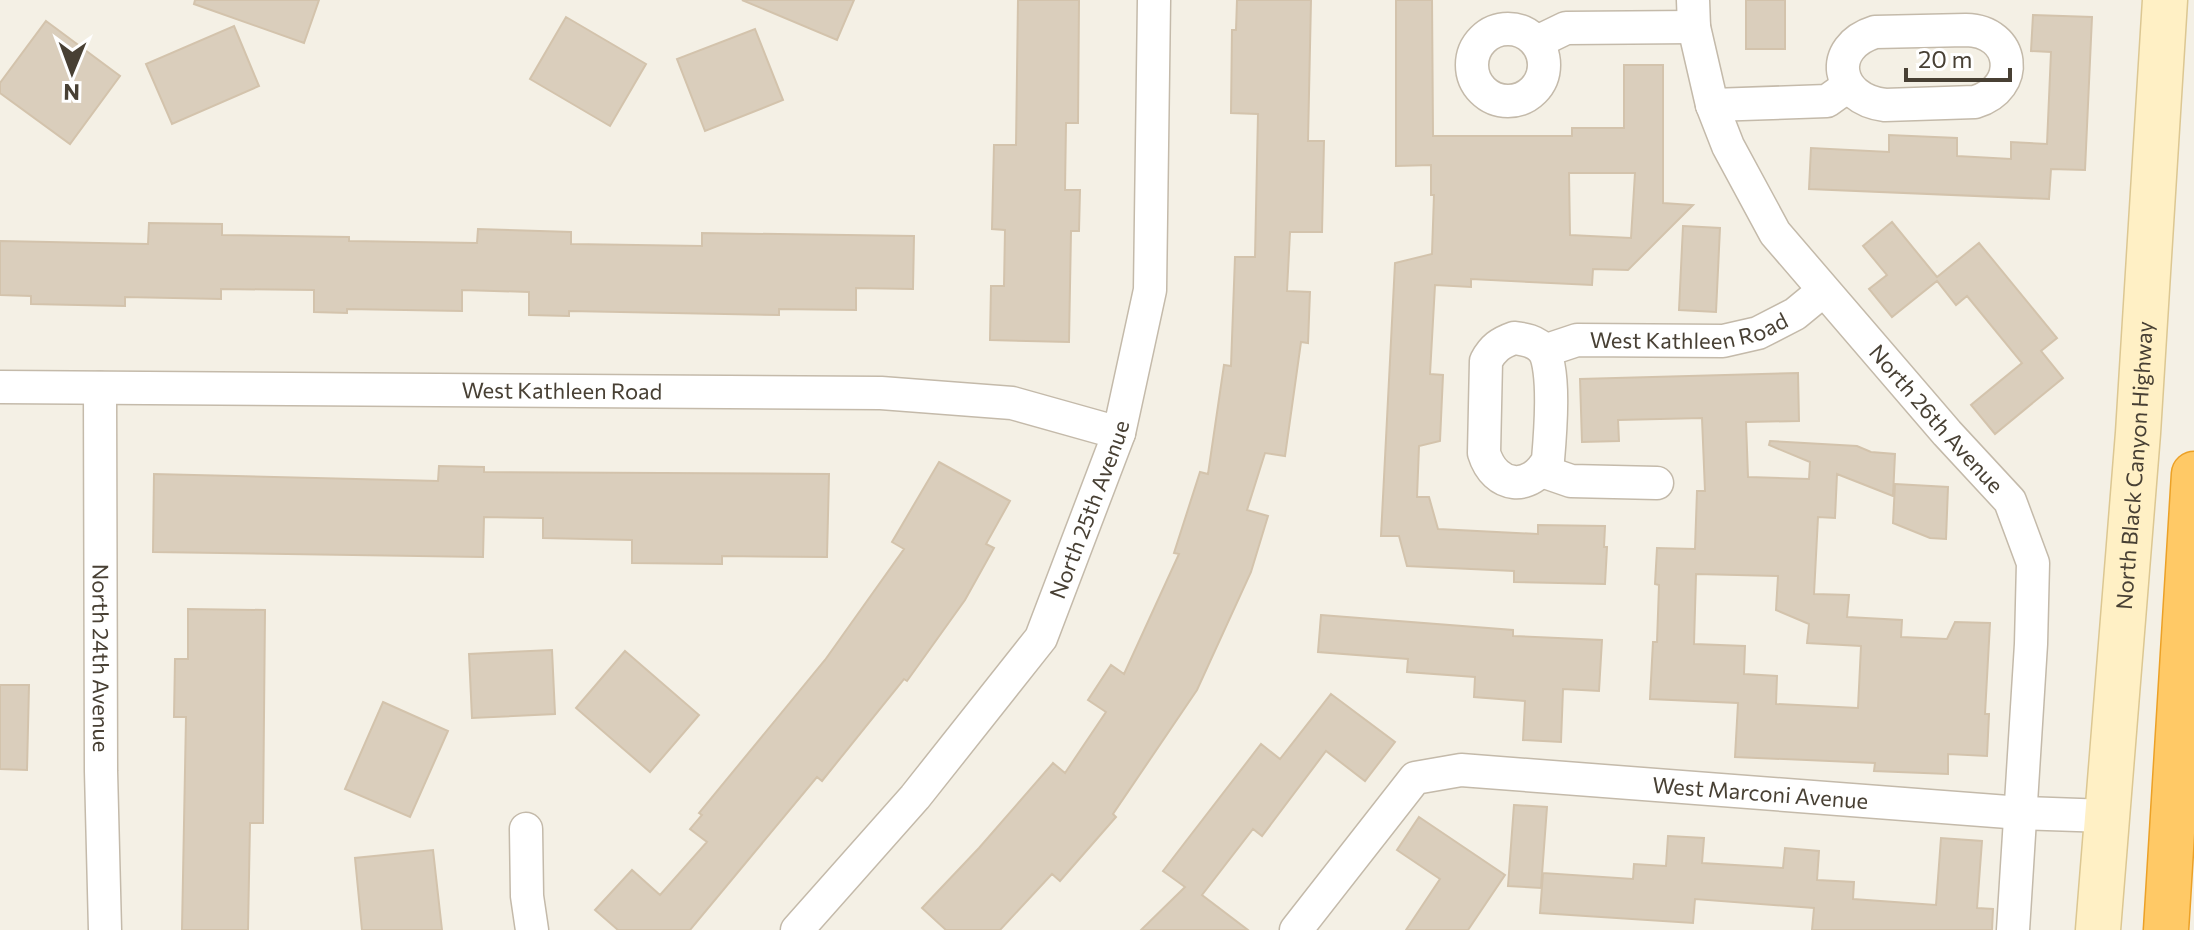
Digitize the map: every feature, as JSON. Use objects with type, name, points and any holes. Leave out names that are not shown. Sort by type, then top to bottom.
[{"type":"highway","points":[[2166,930],[2194,474]]},
{"type":"main road","name":"North Black Canyon Highway","points":[[2098,930],[2138,433],[2165,0]]},
{"type":"street","name":"North 25th Avenue","points":[[797,930],[915,797],[1041,638],[1119,433],[1150,290],[1154,0]]},
{"type":"street","points":[[1537,42],[1566,28],[1694,14]]},
{"type":"street","name":"North 26th Avenue","points":[[1694,14],[1712,105],[1728,146],[1775,233],[2010,501],[2033,563],[2031,644],[2013,930]]},
{"type":"street","points":[[1980,30],[1993,37],[2007,61],[2006,75],[2000,88],[1989,98],[1975,102],[1870,103],[1857,97],[1848,86],[1844,59],[1851,46],[1862,36],[1875,32],[1980,30]]},
{"type":"street","points":[[1712,105],[1827,101],[1848,86]]},
{"type":"street","name":"West Kathleen Road","points":[[1544,351],[1577,340],[1723,341],[1758,333],[1795,314],[1823,291]]},
{"type":"street","points":[[1514,338],[1527,340],[1544,351],[1550,367],[1548,460],[1542,471],[1520,483],[1507,481],[1488,465],[1484,453],[1486,361],[1492,350],[1514,338]]},
{"type":"street","name":"West Kathleen Road","points":[[0,387],[881,393],[1012,403],[1119,433]]},
{"type":"street","name":"North 24th Avenue","points":[[100,388],[105,930]]},
{"type":"street","points":[[1542,471],[1571,481],[1657,483]]},
{"type":"street","name":"West Marconi Avenue","points":[[1296,930],[1415,778],[1461,770],[2021,813],[2107,816]]},
{"type":"street","points":[[526,829],[527,896],[532,930]]},
{"type":"building","points":[[195,0],[319,0],[304,43],[194,4]]},
{"type":"building","points":[[742,0],[854,0],[837,40]]},
{"type":"building","points":[[1018,0],[1079,0],[1078,123],[1066,123],[1065,190],[1080,190],[1079,231],[1071,231],[1069,342],[990,340],[991,286],[1004,286],[1005,230],[992,229],[994,145],[1016,145]]},
{"type":"building","points":[[1237,0],[1311,0],[1308,141],[1324,141],[1322,232],[1290,232],[1287,291],[1310,292],[1308,343],[1301,342],[1285,456],[1265,453],[1247,510],[1268,516],[1251,572],[1197,690],[1113,814],[1116,817],[1060,881],[1052,874],[1000,930],[946,930],[922,908],[1053,763],[1065,773],[1106,712],[1088,700],[1111,665],[1124,674],[1179,554],[1174,553],[1200,472],[1208,474],[1224,365],[1231,366],[1235,257],[1255,257],[1258,114],[1231,113],[1232,30],[1236,30]]},
{"type":"building","points":[[1396,0],[1432,0],[1433,136],[1572,136],[1572,128],[1624,128],[1624,65],[1663,65],[1663,203],[1693,205],[1628,270],[1593,269],[1592,285],[1471,279],[1471,287],[1435,285],[1430,374],[1443,375],[1440,441],[1419,446],[1417,497],[1429,497],[1438,529],[1538,534],[1538,525],[1605,526],[1605,584],[1514,582],[1514,571],[1407,566],[1399,536],[1381,536],[1395,263],[1432,254],[1434,195],[1431,195],[1431,165],[1396,166]],"holes":[[[1569,173],[1635,173],[1631,238],[1570,235]]]},
{"type":"building","points":[[1746,0],[1785,0],[1785,49],[1746,49]]},
{"type":"building","points":[[2033,15],[2092,17],[2085,170],[2051,169],[2049,199],[1809,189],[1811,148],[1889,152],[1889,135],[1957,138],[1957,156],[2011,159],[2011,142],[2047,144],[2051,52],[2031,51]]},
{"type":"building","points":[[566,17],[646,64],[610,126],[530,79]]},
{"type":"building","points":[[46,21],[120,76],[70,144],[0,93],[0,83]]},
{"type":"building","points":[[234,26],[259,86],[172,124],[146,64]]},
{"type":"building","points":[[755,29],[783,100],[705,131],[677,59]]},
{"type":"building","points":[[1892,222],[1937,277],[1979,243],[2057,338],[2041,351],[2063,378],[1995,434],[1971,405],[2022,363],[1967,296],[1956,305],[1937,281],[1892,317],[1869,289],[1887,275],[1863,246]]},
{"type":"building","points":[[149,223],[222,224],[222,235],[349,237],[349,241],[477,243],[478,229],[571,232],[571,244],[702,246],[702,233],[914,236],[913,289],[856,288],[856,310],[779,309],[779,315],[569,311],[569,316],[529,315],[529,292],[462,290],[462,311],[347,309],[347,313],[314,312],[314,290],[221,289],[221,299],[125,297],[125,306],[31,304],[31,296],[0,295],[0,241],[148,244]]},
{"type":"building","points":[[1683,226],[1720,228],[1716,312],[1679,310]]},
{"type":"building","points":[[1798,373],[1799,421],[1746,422],[1748,477],[1809,479],[1810,462],[1769,445],[1770,441],[1857,446],[1871,452],[1895,454],[1893,496],[1837,474],[1835,518],[1818,517],[1814,594],[1849,595],[1847,617],[1902,620],[1901,637],[1947,639],[1955,622],[1990,623],[1985,714],[1989,714],[1987,756],[1948,754],[1948,774],[1874,771],[1875,763],[1735,757],[1738,703],[1650,699],[1653,642],[1657,642],[1657,548],[1695,549],[1697,491],[1705,491],[1702,418],[1618,420],[1619,441],[1582,442],[1580,379]],"holes":[[[1696,574],[1778,576],[1776,610],[1809,624],[1807,643],[1861,646],[1858,708],[1776,704],[1777,676],[1744,674],[1745,646],[1694,644]]]},
{"type":"building","points":[[939,462],[1010,501],[986,544],[994,548],[965,600],[907,681],[904,679],[822,781],[817,777],[690,930],[618,930],[595,910],[632,870],[660,895],[707,842],[690,829],[702,815],[699,813],[825,660],[904,549],[892,542]]},
{"type":"building","points":[[439,466],[484,467],[484,472],[829,474],[827,557],[722,556],[722,564],[632,563],[632,540],[543,538],[543,518],[484,517],[483,557],[153,552],[154,474],[438,481]]},
{"type":"building","points":[[1895,484],[1948,487],[1946,539],[1930,538],[1893,523]]},
{"type":"building","points":[[188,609],[265,610],[263,823],[250,823],[248,930],[182,930],[186,717],[174,717],[175,659],[188,659]]},
{"type":"building","points":[[1321,615],[1513,630],[1513,636],[1602,640],[1599,691],[1563,689],[1561,742],[1523,740],[1525,701],[1474,697],[1475,677],[1407,672],[1408,659],[1318,652]]},
{"type":"building","points":[[552,650],[555,714],[472,718],[469,654]]},
{"type":"building","points":[[625,651],[699,715],[650,772],[576,708]]},
{"type":"building","points":[[0,685],[29,685],[27,770],[0,769]]},
{"type":"building","points":[[1331,694],[1395,742],[1365,781],[1326,751],[1262,836],[1253,829],[1202,895],[1248,930],[1141,930],[1185,887],[1163,871],[1261,744],[1280,759]]},
{"type":"building","points":[[383,702],[448,731],[410,817],[345,789]]},
{"type":"building","points":[[1514,805],[1547,807],[1541,888],[1508,886]]},
{"type":"building","points":[[1419,817],[1505,875],[1468,930],[1406,930],[1440,879],[1397,850]]},
{"type":"building","points":[[1668,836],[1704,838],[1702,863],[1783,868],[1785,848],[1819,851],[1817,880],[1854,882],[1853,899],[1936,905],[1941,838],[1982,841],[1977,908],[1993,909],[1992,930],[1812,930],[1814,908],[1695,899],[1693,923],[1540,913],[1543,873],[1633,879],[1634,864],[1666,866]]},
{"type":"building","points":[[433,850],[442,930],[362,930],[355,858]]}]
